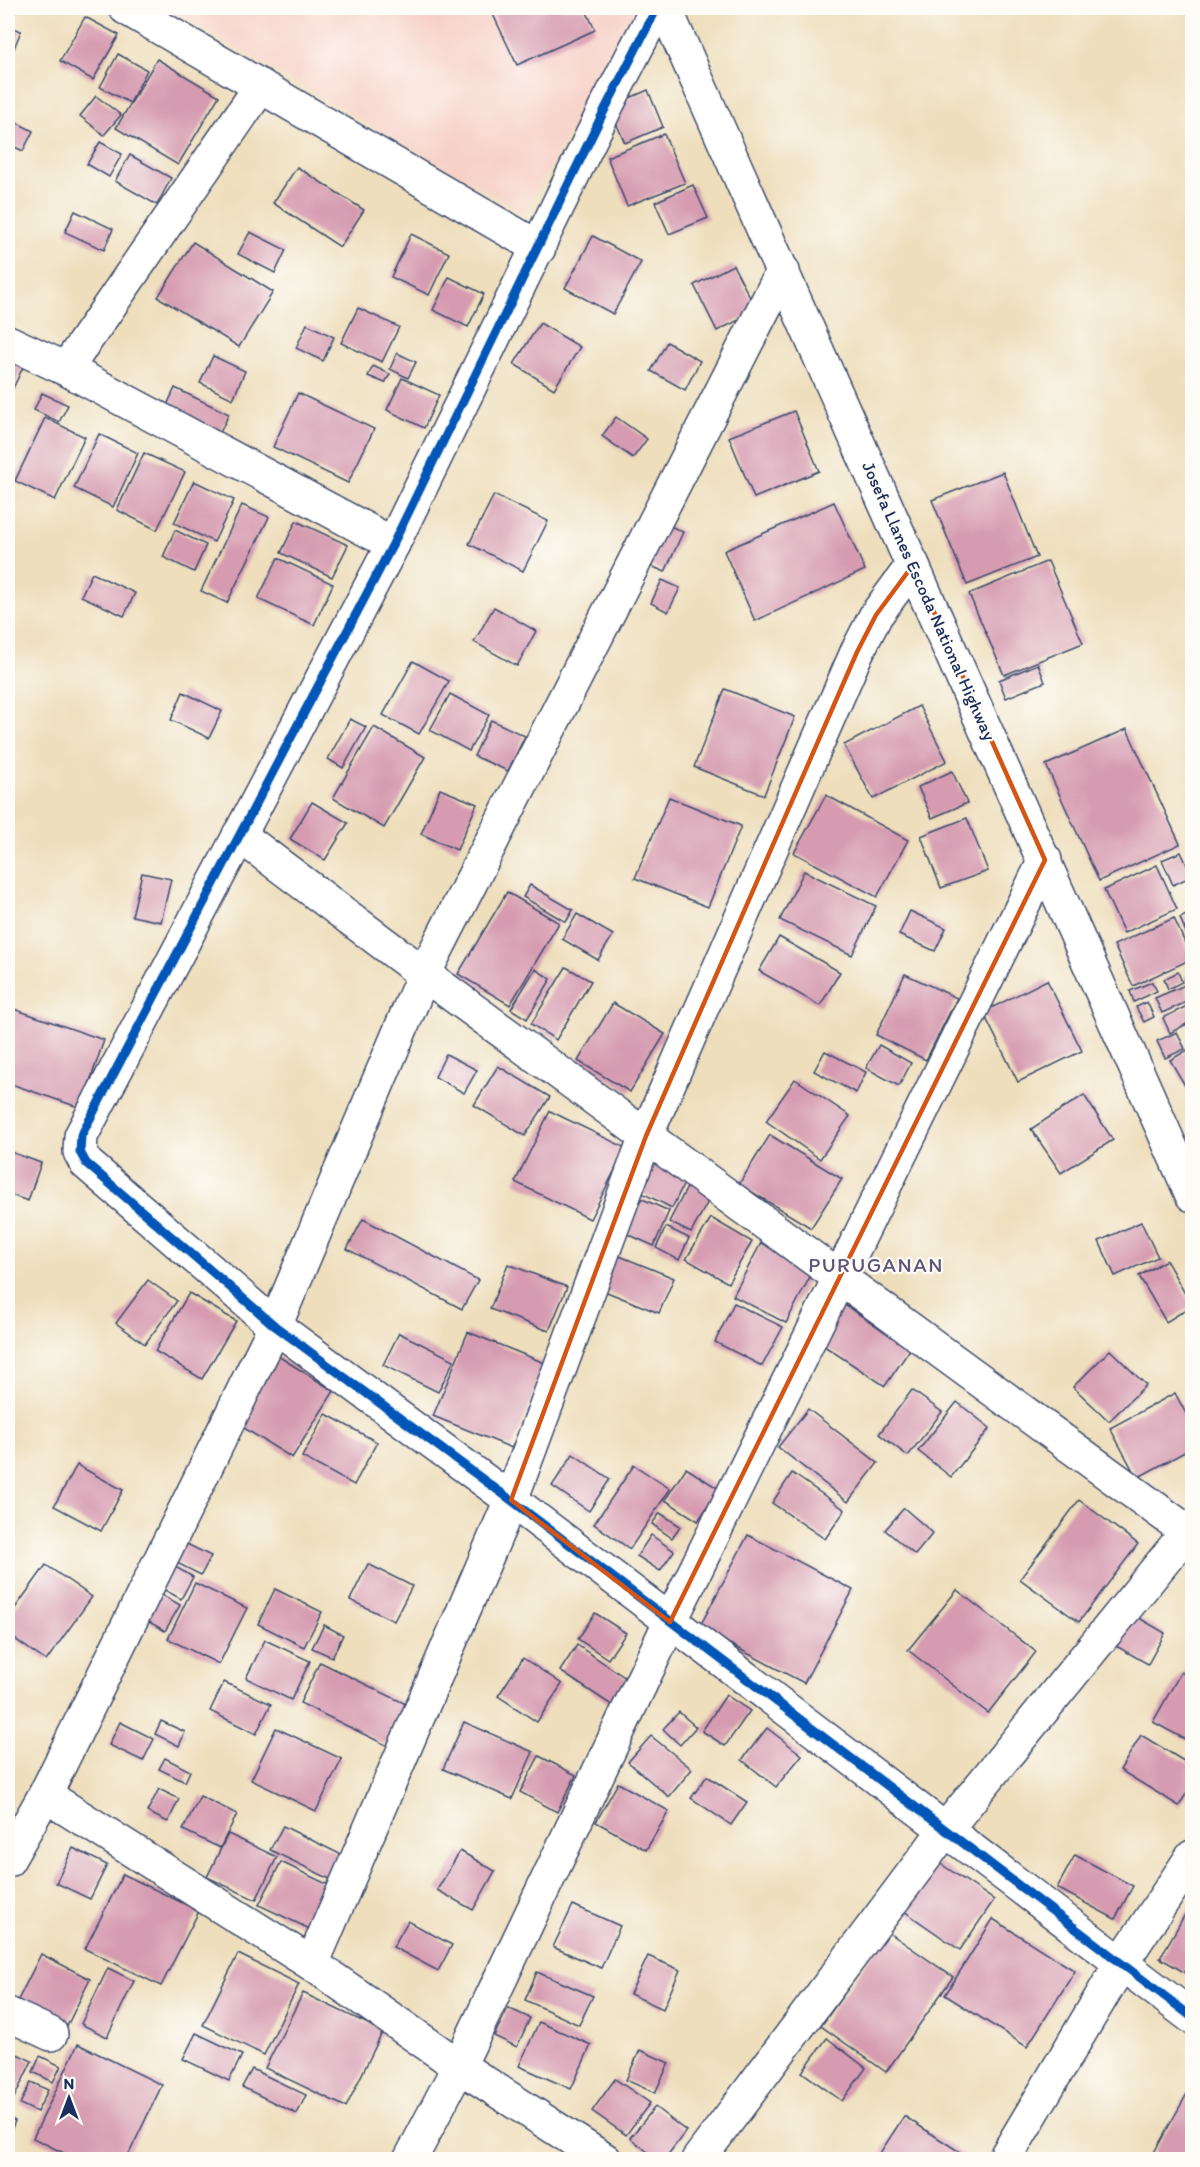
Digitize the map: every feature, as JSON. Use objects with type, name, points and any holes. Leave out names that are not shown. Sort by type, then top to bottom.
[{"type":"street","points":[[126,8],[539,248]]},
{"type":"street","points":[[657,8],[606,106],[539,248],[393,544],[81,1136],[80,1152],[86,1163],[275,1326],[511,1500],[1192,2017]]},
{"type":"street","name":"Josefa Llanes Escoda National Highway","points":[[665,8],[1192,1195]]},
{"type":"street","points":[[66,369],[261,86]]},
{"type":"street","points":[[8,1860],[45,1796],[275,1326],[424,974],[783,271]]},
{"type":"street","points":[[8,342],[66,369],[393,544]]},
{"type":"street","points":[[312,1964],[511,1500],[646,1136],[857,652],[876,615],[913,565]]},
{"type":"street","points":[[239,835],[424,974],[1190,1533],[946,1828],[698,2160]]},
{"type":"street","points":[[410,2160],[459,2066],[670,1622],[1045,860]]},
{"type":"street","points":[[45,1796],[312,1964],[459,2066],[605,2160]]},
{"type":"street","points":[[1004,2160],[1122,1962],[1192,1857]]},
{"type":"street","points":[[8,2014],[51,2034]]},
{"type":"highlighted area","points":[[913,565],[1045,860],[670,1622],[511,1500],[646,1136],[857,652],[876,615]]},
{"type":"shaded area","points":[[166,8],[635,8],[637,12],[524,213]]},
{"type":"building","points":[[490,8],[585,8],[595,30],[517,65]]},
{"type":"building","points":[[85,17],[119,35],[93,80],[60,61]]},
{"type":"building","points":[[8,26],[21,31],[8,63]]},
{"type":"building","points":[[118,54],[147,70],[130,103],[100,87]]},
{"type":"building","points":[[157,59],[219,96],[178,165],[116,128]]},
{"type":"building","points":[[648,90],[663,127],[625,143],[609,107]]},
{"type":"building","points":[[96,96],[121,115],[104,135],[80,116]]},
{"type":"building","points":[[8,118],[33,131],[23,151],[8,144]]},
{"type":"building","points":[[664,134],[685,183],[627,206],[607,157]]},
{"type":"building","points":[[100,142],[122,154],[109,177],[87,164]]},
{"type":"building","points":[[130,155],[171,178],[157,205],[115,181]]},
{"type":"building","points":[[297,167],[364,210],[340,247],[273,203]]},
{"type":"building","points":[[693,185],[708,218],[669,234],[655,202]]},
{"type":"building","points":[[75,211],[113,229],[104,250],[65,232]]},
{"type":"building","points":[[250,232],[286,250],[275,273],[238,254]]},
{"type":"building","points":[[411,234],[449,253],[429,295],[391,277]]},
{"type":"building","points":[[593,236],[641,262],[613,314],[565,288]]},
{"type":"building","points":[[193,242],[273,292],[239,347],[158,297]]},
{"type":"building","points":[[733,265],[757,311],[717,331],[694,285]]},
{"type":"building","points":[[449,277],[484,294],[468,327],[433,310]]},
{"type":"building","points":[[358,308],[399,327],[382,362],[341,343]]},
{"type":"building","points":[[540,323],[580,347],[554,389],[514,364]]},
{"type":"building","points":[[307,324],[334,337],[323,361],[296,348]]},
{"type":"building","points":[[667,342],[700,361],[685,390],[651,371]]},
{"type":"building","points":[[397,353],[416,362],[408,378],[390,369]]},
{"type":"building","points":[[213,356],[245,371],[233,399],[200,383]]},
{"type":"building","points":[[8,359],[23,367],[8,399]]},
{"type":"building","points":[[373,366],[390,374],[385,383],[368,376]]},
{"type":"building","points":[[402,378],[439,395],[424,428],[387,410]]},
{"type":"building","points":[[175,388],[229,414],[216,441],[162,416]]},
{"type":"building","points":[[42,393],[68,405],[59,422],[34,410]]},
{"type":"building","points":[[298,393],[374,429],[348,483],[273,447]]},
{"type":"building","points":[[794,411],[819,471],[754,498],[729,437]]},
{"type":"building","points":[[616,417],[647,439],[633,458],[602,436]]},
{"type":"building","points":[[45,418],[85,437],[55,500],[15,481]]},
{"type":"building","points":[[99,434],[138,453],[113,507],[74,488]]},
{"type":"building","points":[[144,453],[185,472],[157,530],[117,510]]},
{"type":"building","points":[[1003,472],[1037,557],[967,585],[932,500]]},
{"type":"building","points":[[194,481],[234,500],[214,542],[174,523]]},
{"type":"building","points":[[494,495],[548,521],[523,571],[469,544]]},
{"type":"building","points":[[834,502],[865,570],[755,621],[724,551]]},
{"type":"building","points":[[242,505],[269,517],[227,603],[201,591]]},
{"type":"building","points":[[296,521],[348,545],[332,577],[281,553]]},
{"type":"building","points":[[664,523],[683,532],[665,572],[644,563]]},
{"type":"building","points":[[175,530],[206,545],[194,572],[163,557]]},
{"type":"building","points":[[278,558],[333,584],[314,625],[258,599]]},
{"type":"building","points":[[1048,561],[1083,643],[1004,675],[969,594]]},
{"type":"building","points":[[92,573],[135,593],[124,616],[81,596]]},
{"type":"building","points":[[662,580],[680,588],[668,612],[651,603]]},
{"type":"building","points":[[494,607],[536,631],[517,666],[474,642]]},
{"type":"building","points":[[413,661],[449,681],[419,734],[383,715]]},
{"type":"building","points":[[1038,664],[1045,682],[1006,698],[999,680]]},
{"type":"building","points":[[725,689],[795,717],[764,795],[694,767]]},
{"type":"building","points":[[183,692],[222,711],[209,738],[171,720]]},
{"type":"building","points":[[450,694],[489,715],[469,751],[430,730]]},
{"type":"building","points":[[919,706],[947,761],[873,799],[844,745]]},
{"type":"building","points":[[350,719],[366,727],[343,768],[328,759]]},
{"type":"building","points":[[491,720],[525,736],[508,771],[474,756]]},
{"type":"building","points":[[374,727],[425,757],[384,828],[333,798]]},
{"type":"building","points":[[1127,729],[1180,844],[1099,881],[1046,765]]},
{"type":"building","points":[[952,771],[967,803],[932,818],[918,787]]},
{"type":"building","points":[[440,789],[477,804],[457,850],[421,834]]},
{"type":"building","points":[[826,795],[908,840],[877,897],[794,853]]},
{"type":"building","points":[[669,797],[741,826],[708,907],[635,878]]},
{"type":"building","points":[[312,802],[348,823],[325,860],[290,839]]},
{"type":"building","points":[[967,818],[988,871],[941,888],[921,836]]},
{"type":"building","points":[[1181,852],[1192,876],[1173,885],[1162,860]]},
{"type":"building","points":[[1157,865],[1177,909],[1124,933],[1104,890]]},
{"type":"building","points":[[804,871],[876,906],[852,955],[780,920]]},
{"type":"building","points":[[142,873],[171,879],[161,922],[132,916]]},
{"type":"building","points":[[530,885],[573,910],[566,922],[523,897]]},
{"type":"building","points":[[507,892],[559,923],[510,1005],[458,974]]},
{"type":"building","points":[[910,911],[946,928],[935,951],[899,935]]},
{"type":"building","points":[[1192,912],[1192,946],[1180,918]]},
{"type":"building","points":[[577,914],[613,935],[598,960],[562,939]]},
{"type":"building","points":[[1174,918],[1192,959],[1133,986],[1114,945]]},
{"type":"building","points":[[779,937],[840,972],[820,1006],[759,971]]},
{"type":"building","points":[[566,967],[591,981],[556,1040],[531,1024]]},
{"type":"building","points":[[535,969],[551,979],[527,1019],[511,1009]]},
{"type":"building","points":[[1178,972],[1182,982],[1168,989],[1164,979]]},
{"type":"building","points":[[1192,973],[1192,992],[1185,977]]},
{"type":"building","points":[[905,974],[957,998],[926,1060],[876,1035]]},
{"type":"building","points":[[1047,980],[1082,1051],[1018,1082],[983,1012]]},
{"type":"building","points":[[1152,982],[1157,991],[1134,1002],[1130,991]]},
{"type":"building","points":[[1185,985],[1191,1000],[1162,1013],[1155,998]]},
{"type":"building","points":[[1147,1002],[1154,1017],[1144,1022],[1136,1007]]},
{"type":"building","points":[[613,1003],[665,1034],[630,1092],[578,1061]]},
{"type":"building","points":[[1191,1004],[1192,1021],[1170,1033],[1163,1018]]},
{"type":"building","points":[[8,1007],[104,1040],[81,1108],[8,1083]]},
{"type":"building","points":[[1177,1032],[1185,1049],[1165,1058],[1157,1041]]},
{"type":"building","points":[[879,1045],[911,1063],[899,1086],[866,1068]]},
{"type":"building","points":[[1191,1048],[1192,1086],[1187,1089],[1170,1060]]},
{"type":"building","points":[[825,1051],[866,1072],[856,1093],[814,1071]]},
{"type":"building","points":[[446,1054],[477,1070],[464,1093],[435,1077]]},
{"type":"building","points":[[498,1066],[550,1097],[525,1136],[474,1105]]},
{"type":"building","points":[[795,1079],[850,1116],[820,1159],[766,1121]]},
{"type":"building","points":[[1084,1095],[1113,1140],[1061,1173],[1031,1129]]},
{"type":"building","points":[[550,1111],[626,1148],[590,1219],[515,1182]]},
{"type":"building","points":[[770,1135],[842,1179],[811,1228],[739,1184]]},
{"type":"building","points":[[8,1151],[41,1163],[28,1201],[8,1194]]},
{"type":"building","points":[[655,1159],[688,1175],[672,1208],[638,1191]]},
{"type":"building","points":[[691,1180],[713,1192],[691,1233],[669,1222]]},
{"type":"building","points":[[638,1197],[669,1211],[654,1246],[623,1232]]},
{"type":"building","points":[[711,1218],[752,1242],[728,1283],[686,1259]]},
{"type":"building","points":[[363,1219],[478,1280],[462,1309],[347,1249]]},
{"type":"building","points":[[1141,1222],[1158,1257],[1115,1276],[1099,1241]]},
{"type":"building","points":[[666,1227],[689,1238],[679,1260],[656,1248]]},
{"type":"building","points":[[761,1243],[814,1269],[786,1323],[733,1296]]},
{"type":"building","points":[[612,1253],[674,1278],[659,1313],[597,1288]]},
{"type":"building","points":[[1166,1260],[1192,1306],[1166,1322],[1139,1276]]},
{"type":"building","points":[[508,1264],[567,1287],[549,1331],[490,1309]]},
{"type":"building","points":[[148,1280],[177,1301],[145,1344],[116,1323]]},
{"type":"building","points":[[189,1293],[236,1321],[202,1379],[155,1351]]},
{"type":"building","points":[[840,1302],[911,1348],[885,1386],[815,1340]]},
{"type":"building","points":[[734,1303],[783,1327],[762,1366],[715,1342]]},
{"type":"building","points":[[468,1332],[547,1364],[512,1448],[433,1416]]},
{"type":"building","points":[[399,1333],[454,1360],[438,1392],[383,1365]]},
{"type":"building","points":[[1110,1350],[1146,1385],[1109,1421],[1073,1387]]},
{"type":"building","points":[[278,1356],[334,1391],[292,1458],[236,1423]]},
{"type":"building","points":[[912,1390],[942,1412],[908,1456],[879,1434]]},
{"type":"building","points":[[1175,1393],[1192,1425],[1192,1448],[1137,1478],[1110,1428]]},
{"type":"building","points":[[957,1402],[990,1428],[951,1477],[918,1451]]},
{"type":"building","points":[[808,1409],[878,1463],[848,1502],[778,1447]]},
{"type":"building","points":[[326,1414],[377,1442],[354,1485],[302,1457]]},
{"type":"building","points":[[573,1454],[610,1479],[589,1511],[552,1486]]},
{"type":"building","points":[[77,1465],[123,1490],[101,1531],[54,1506]]},
{"type":"building","points":[[634,1465],[670,1489],[630,1549],[594,1524]]},
{"type":"building","points":[[686,1468],[719,1489],[698,1521],[665,1500]]},
{"type":"building","points":[[792,1473],[845,1510],[825,1539],[772,1503]]},
{"type":"building","points":[[1079,1500],[1138,1544],[1079,1622],[1020,1579]]},
{"type":"building","points":[[904,1508],[933,1533],[915,1555],[885,1530]]},
{"type":"building","points":[[660,1513],[680,1526],[672,1538],[652,1524]]},
{"type":"building","points":[[651,1535],[674,1551],[660,1571],[637,1556]]},
{"type":"building","points":[[748,1535],[853,1590],[804,1683],[699,1628]]},
{"type":"building","points":[[179,1540],[211,1556],[201,1575],[169,1559]]},
{"type":"building","points":[[165,1561],[193,1577],[181,1599],[152,1583]]},
{"type":"building","points":[[368,1564],[412,1586],[394,1621],[350,1600]]},
{"type":"building","points":[[46,1565],[92,1597],[46,1661],[8,1634],[8,1618]]},
{"type":"building","points":[[195,1583],[247,1608],[219,1664],[168,1639]]},
{"type":"building","points":[[152,1589],[180,1605],[165,1631],[137,1615]]},
{"type":"building","points":[[275,1589],[322,1612],[304,1647],[258,1624]]},
{"type":"building","points":[[957,1590],[1036,1652],[988,1713],[908,1650]]},
{"type":"building","points":[[595,1613],[626,1633],[608,1659],[578,1639]]},
{"type":"building","points":[[1134,1615],[1165,1633],[1148,1664],[1116,1646]]},
{"type":"building","points":[[324,1625],[343,1635],[332,1657],[312,1648]]},
{"type":"building","points":[[265,1640],[310,1661],[291,1700],[246,1678]]},
{"type":"building","points":[[577,1645],[636,1685],[619,1710],[560,1671]]},
{"type":"building","points":[[523,1658],[562,1684],[537,1722],[498,1696]]},
{"type":"building","points":[[320,1662],[408,1705],[388,1746],[300,1703]]},
{"type":"building","points":[[1181,1672],[1192,1678],[1192,1743],[1153,1722]]},
{"type":"building","points":[[224,1682],[271,1704],[256,1734],[210,1711]]},
{"type":"building","points":[[726,1695],[750,1711],[725,1746],[702,1731]]},
{"type":"building","points":[[679,1712],[696,1727],[680,1745],[663,1729]]},
{"type":"building","points":[[161,1721],[185,1732],[179,1746],[155,1734]]},
{"type":"building","points":[[120,1722],[154,1739],[143,1761],[109,1745]]},
{"type":"building","points":[[464,1722],[533,1752],[512,1799],[443,1769]]},
{"type":"building","points":[[276,1728],[342,1759],[316,1811],[251,1780]]},
{"type":"building","points":[[767,1728],[802,1755],[776,1787],[742,1760]]},
{"type":"building","points":[[1141,1735],[1192,1766],[1192,1784],[1179,1806],[1120,1770]]},
{"type":"building","points":[[651,1736],[692,1769],[669,1797],[628,1762]]},
{"type":"building","points":[[539,1756],[576,1775],[557,1812],[520,1792]]},
{"type":"building","points":[[165,1758],[190,1771],[185,1782],[159,1769]]},
{"type":"building","points":[[707,1776],[747,1802],[731,1825],[691,1798]]},
{"type":"building","points":[[8,1783],[13,1785],[8,1796]]},
{"type":"building","points":[[618,1783],[669,1811],[646,1850],[596,1822]]},
{"type":"building","points":[[159,1789],[179,1799],[168,1822],[147,1812]]},
{"type":"building","points":[[200,1796],[237,1814],[220,1848],[183,1830]]},
{"type":"building","points":[[283,1826],[344,1856],[332,1880],[270,1850]]},
{"type":"building","points":[[228,1834],[277,1857],[256,1900],[207,1877]]},
{"type":"building","points":[[73,1848],[107,1865],[90,1899],[56,1883]]},
{"type":"building","points":[[460,1851],[495,1871],[473,1910],[437,1890]]},
{"type":"building","points":[[1075,1855],[1133,1886],[1115,1919],[1057,1888]]},
{"type":"building","points":[[281,1862],[335,1888],[314,1931],[259,1905]]},
{"type":"building","points":[[938,1862],[994,1900],[960,1950],[904,1911]]},
{"type":"building","points":[[123,1874],[199,1911],[161,1986],[85,1949]]},
{"type":"building","points":[[573,1905],[620,1926],[601,1968],[553,1947]]},
{"type":"building","points":[[1187,1911],[1192,1914],[1192,1977],[1160,1958]]},
{"type":"building","points":[[993,1919],[1075,1971],[1027,2047],[945,1995]]},
{"type":"building","points":[[408,1921],[452,1945],[438,1971],[393,1947]]},
{"type":"building","points":[[888,1932],[953,1977],[886,2072],[821,2026]]},
{"type":"building","points":[[41,1954],[90,1979],[67,2026],[17,2002]]},
{"type":"building","points":[[238,1954],[299,1984],[264,2055],[203,2025]]},
{"type":"building","points":[[648,1956],[680,1970],[663,2009],[630,1994]]},
{"type":"building","points":[[108,1968],[134,1981],[107,2037],[81,2024]]},
{"type":"building","points":[[537,1972],[593,1996],[579,2025],[525,2000]]},
{"type":"building","points":[[303,1993],[383,2031],[346,2107],[265,2068]]},
{"type":"building","points":[[508,2008],[530,2018],[517,2047],[494,2036]]},
{"type":"building","points":[[539,2022],[591,2045],[571,2089],[519,2066]]},
{"type":"building","points":[[196,2033],[242,2055],[229,2081],[183,2059]]},
{"type":"building","points":[[827,2038],[866,2068],[842,2101],[802,2072]]},
{"type":"building","points":[[78,2044],[162,2085],[126,2160],[78,2160],[33,2138]]},
{"type":"building","points":[[640,2050],[669,2063],[655,2093],[626,2080]]},
{"type":"building","points":[[11,2051],[32,2061],[13,2100],[8,2097],[8,2057]]},
{"type":"building","points":[[40,2056],[61,2066],[53,2082],[33,2072]]},
{"type":"building","points":[[252,2069],[306,2095],[297,2114],[242,2087]]},
{"type":"building","points":[[615,2079],[650,2103],[626,2135],[592,2111]]},
{"type":"building","points":[[31,2082],[48,2090],[37,2112],[20,2104]]},
{"type":"building","points":[[1192,2085],[1192,2160],[1158,2160],[1152,2156]]},
{"type":"building","points":[[655,2107],[686,2131],[664,2160],[658,2160],[630,2138]]},
{"type":"building","points":[[904,2116],[966,2156],[963,2160],[890,2160],[880,2153]]},
{"type":"building","points":[[8,2117],[15,2121],[8,2137]]},
{"type":"cycle path","points":[[657,8],[606,107],[393,544],[81,1136],[80,1152],[86,1163],[275,1326],[511,1500],[1192,2017]]},
{"type":"district","name":"PURUGANAN","points":[[876,1264]]}]
